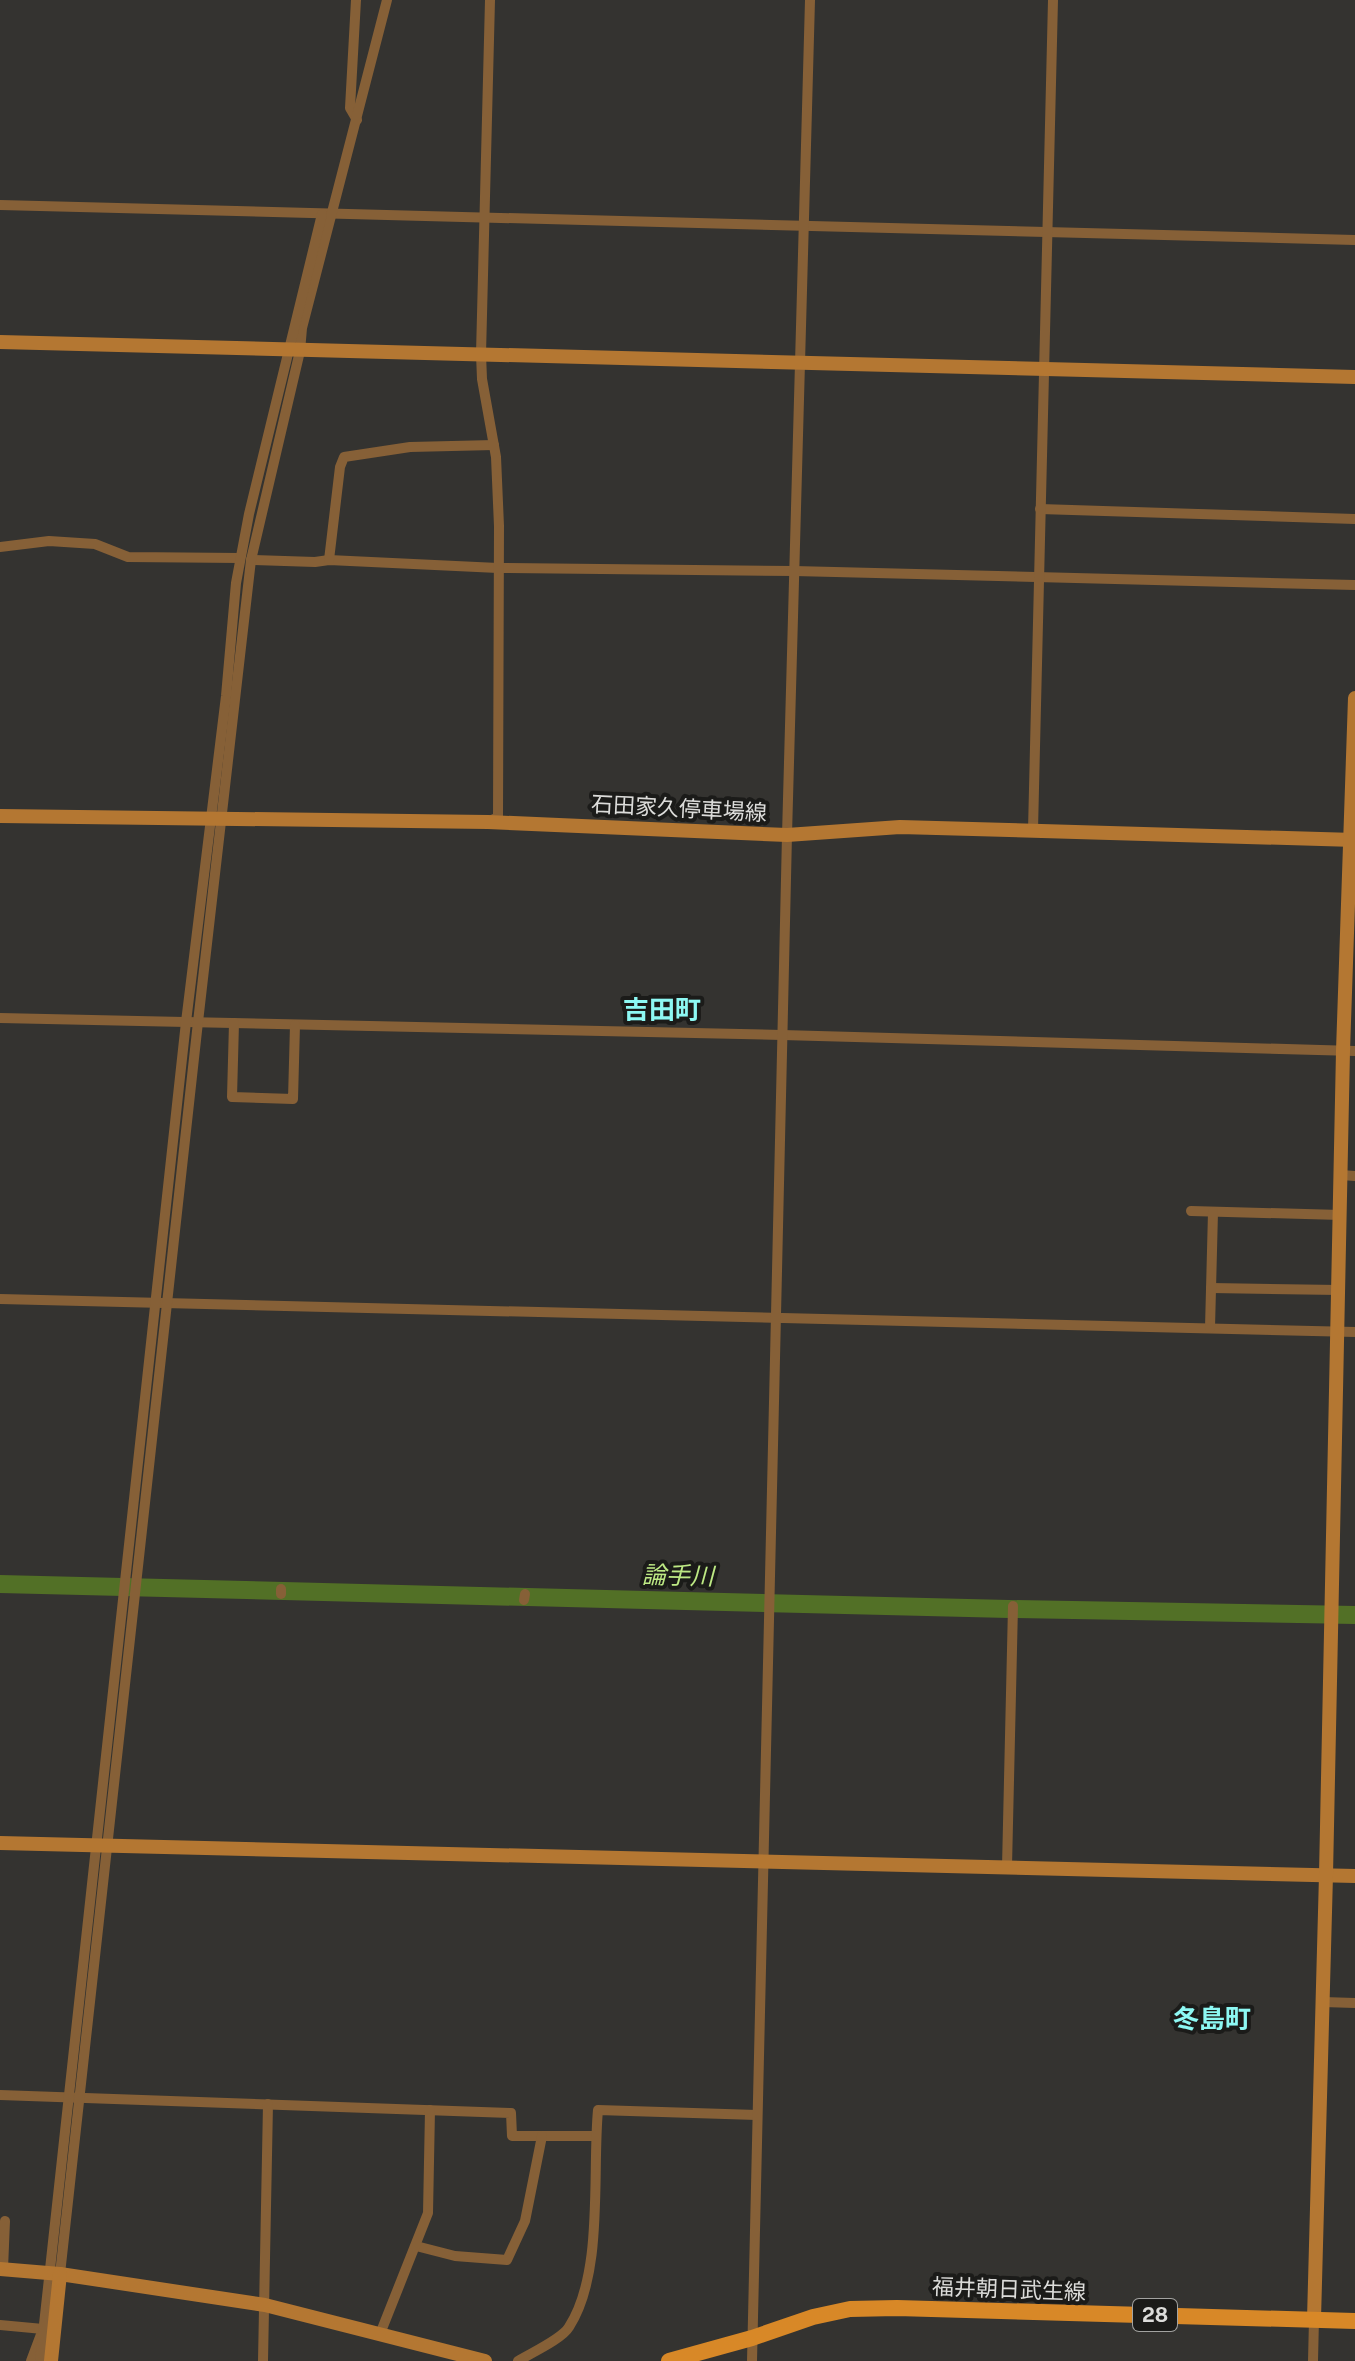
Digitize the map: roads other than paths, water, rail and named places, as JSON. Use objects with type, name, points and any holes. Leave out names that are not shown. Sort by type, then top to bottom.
[{"type":"main road","name":"福井朝日武生線","points":[[669,2361],[850,2309],[1355,2321]]},
{"type":"street","points":[[356,0],[350,108],[357,120]]},
{"type":"street","points":[[51,2361],[54,2273],[246,559],[328,214],[357,120],[387,0]]},
{"type":"street","points":[[488,822],[498,817],[498,512],[494,445],[482,379],[481,354],[490,0]]},
{"type":"street","points":[[752,2361],[768,1600],[810,0]]},
{"type":"street","points":[[1033,830],[1053,0]]},
{"type":"street","points":[[0,205],[1355,240]]},
{"type":"street","points":[[0,342],[1355,377]]},
{"type":"street","points":[[329,560],[340,467],[344,457],[410,447],[494,445]]},
{"type":"street","points":[[1040,509],[1355,519]]},
{"type":"street","points":[[0,547],[49,541],[95,544],[128,557],[329,560],[498,568],[794,571],[1355,585]]},
{"type":"street","points":[[1313,2361],[1341,1215],[1348,1175],[1355,698]]},
{"type":"street","name":"石田家久停車場線","points":[[0,816],[488,822],[787,835],[900,827],[1353,840]]},
{"type":"street","points":[[0,1018],[1349,1051]]},
{"type":"street","points":[[234,1023],[232,1097],[293,1099],[295,1025]]},
{"type":"street","points":[[1191,1211],[1341,1215]]},
{"type":"street","points":[[1210,1328],[1213,1212]]},
{"type":"street","points":[[1211,1288],[1339,1290]]},
{"type":"street","points":[[0,1299],[1355,1332]]},
{"type":"street","points":[[1007,1867],[1013,1609]]},
{"type":"street","points":[[0,1843],[1355,1876]]},
{"type":"street","points":[[1323,2002],[1355,2003]]},
{"type":"street","points":[[0,2095],[511,2113],[512,2136],[595,2136]]},
{"type":"street","points":[[263,2361],[268,2104]]},
{"type":"street","points":[[380,2334],[428,2213],[430,2110]]},
{"type":"street","points":[[518,2361],[568,2330],[579,2306],[589,2273],[598,2110],[757,2115]]},
{"type":"street","points":[[416,2246],[455,2256],[507,2260],[525,2221],[542,2136]]},
{"type":"street","points":[[5,2221],[2,2269],[54,2273],[265,2305],[485,2361]]},
{"type":"street","points":[[40,2361],[54,2273]]},
{"type":"street","points":[[0,2325],[43,2329]]},
{"type":"street","points":[[31,2361],[43,2329]]},
{"type":"waterway","name":"論手川","points":[[0,1584],[1355,1615]]},
{"type":"district","name":"吉田町","points":[[662,1010]]},
{"type":"district","name":"冬島町","points":[[1212,2019]]}]
